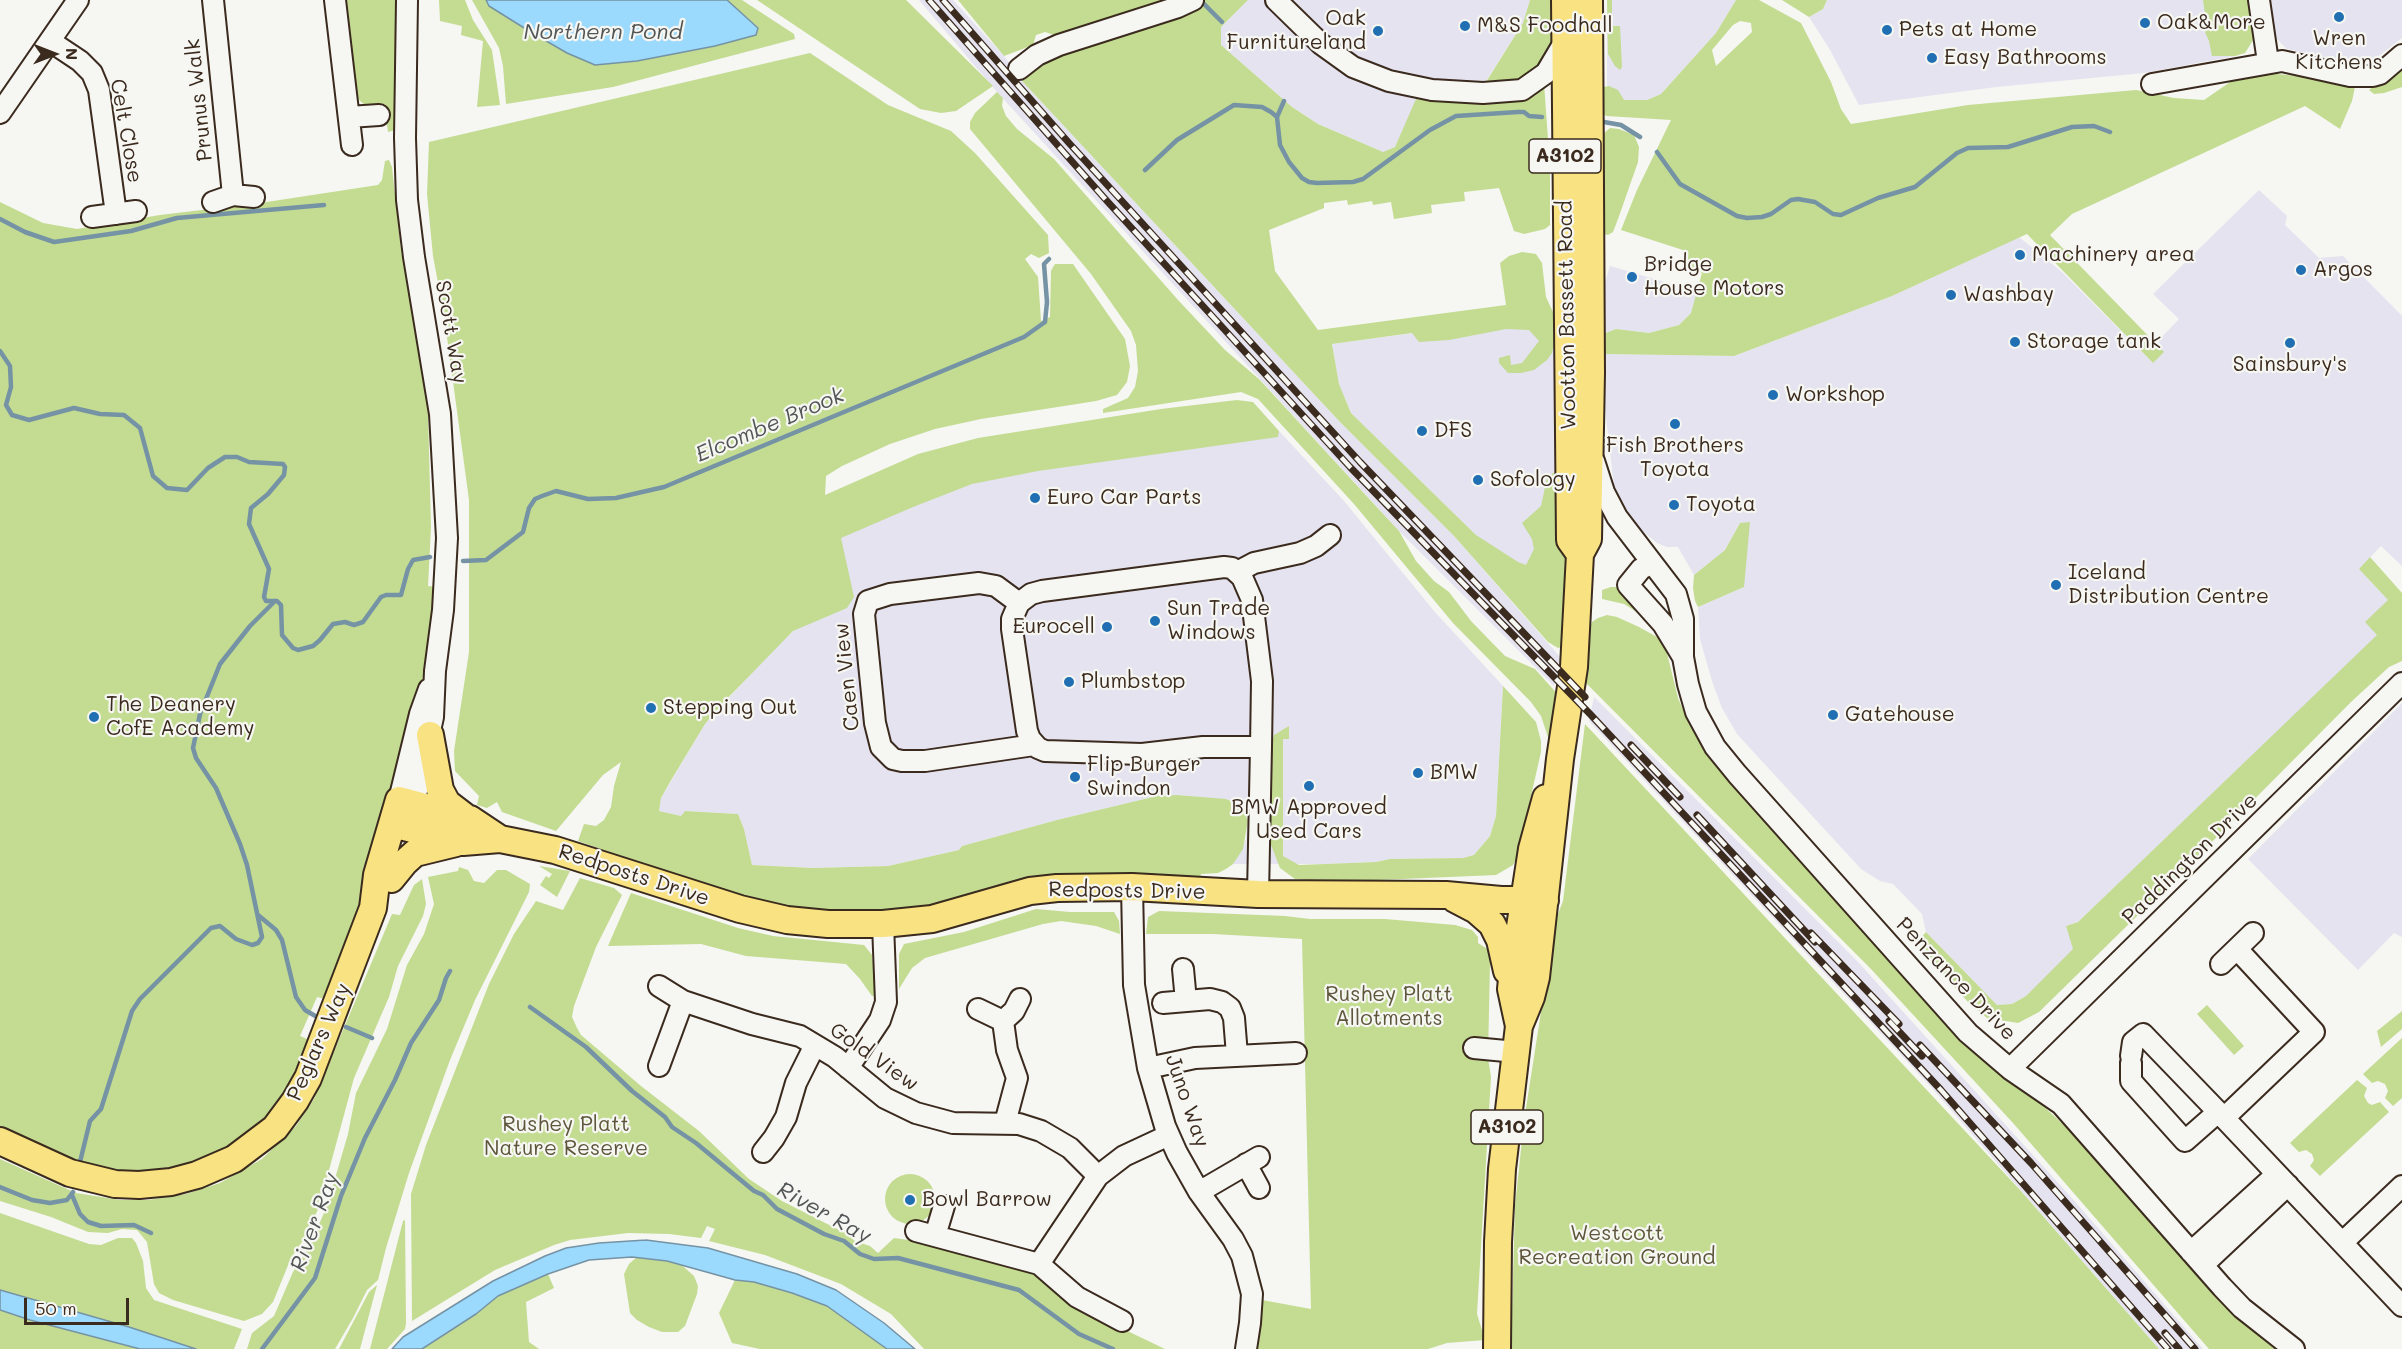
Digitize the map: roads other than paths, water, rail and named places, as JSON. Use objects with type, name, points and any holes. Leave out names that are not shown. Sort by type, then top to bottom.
[{"type":"main road","name":"Wootton Bassett Road","points":[[1564,0],[1570,540],[1580,554]]},
{"type":"main road","name":"Wootton Bassett Road","points":[[1519,1026],[1511,989],[1535,891],[1560,759],[1574,667],[1580,554],[1588,539],[1591,450],[1589,0]]},
{"type":"main road","points":[[391,879],[404,862],[419,852],[466,830],[440,790],[430,735]]},
{"type":"main road","name":"Peglars Way","points":[[373,908],[386,891],[391,879],[400,826],[407,802]]},
{"type":"main road","name":"Redposts Drive","points":[[407,802],[466,830],[564,852],[772,917],[828,924],[883,924],[949,915],[1038,889],[1131,887],[1258,894],[1446,895],[1535,891]]},
{"type":"main road","name":"Peglars Way","points":[[0,1141],[80,1177],[128,1185],[160,1184],[197,1175],[244,1153],[275,1128],[302,1090],[327,1032],[373,908],[377,875],[400,826]]},
{"type":"main road","name":"Redposts Drive","points":[[400,826],[466,830]]},
{"type":"main road","name":"Wootton Bassett Road","points":[[1497,1348],[1501,1191],[1519,1026],[1531,997],[1536,977],[1535,891]]},
{"type":"main road","points":[[1446,895],[1476,910],[1492,924],[1500,940],[1511,989]]},
{"type":"street","points":[[0,113],[78,0]]},
{"type":"street","name":"Prunus Walk","points":[[213,0],[233,195]]},
{"type":"street","points":[[335,0],[352,146]]},
{"type":"street","name":"Scott Way","points":[[407,0],[405,138],[408,200],[416,269],[438,398],[446,495],[443,618],[435,672],[434,712],[430,735],[407,802]]},
{"type":"street","points":[[1019,69],[1037,55],[1059,45],[1178,7],[1193,0]]},
{"type":"street","points":[[2259,0],[2268,62]]},
{"type":"street","points":[[1281,5],[1321,44],[1353,67],[1389,81],[1432,90],[1483,93],[1522,90],[1546,73],[1565,41]]},
{"type":"street","name":"Celt Close","points":[[50,41],[80,61],[92,73],[99,90],[116,214]]},
{"type":"street","points":[[2152,84],[2268,62],[2289,62],[2350,76],[2373,76],[2380,74],[2402,55]]},
{"type":"street","points":[[349,117],[379,115]]},
{"type":"street","points":[[213,202],[233,195],[254,197]]},
{"type":"street","name":"Celt Close","points":[[92,218],[136,211]]},
{"type":"street","name":"Penzance Drive","points":[[1591,450],[1612,508],[1671,585],[1680,606],[1684,628],[1683,657],[1696,712],[1722,756],[1957,1021],[2010,1069],[2071,1114],[2242,1308],[2294,1349]]},
{"type":"street","points":[[1238,572],[1254,563],[1300,553],[1316,546],[1330,535]]},
{"type":"street","name":"Penzance Drive","points":[[1652,563],[1641,569],[1628,585],[1663,624],[1683,657]]},
{"type":"street","points":[[1034,745],[1027,731],[1012,629],[1012,619],[1018,603],[1031,594],[1081,585],[1224,567],[1238,572],[1252,600],[1262,681],[1258,894]]},
{"type":"street","name":"Caen View","points":[[1018,603],[996,586],[979,583],[890,594],[868,601],[864,614],[875,723],[881,747],[893,759],[925,761],[1034,745],[1045,751],[1121,754],[1203,747],[1261,747]]},
{"type":"street","name":"Scott Way","points":[[407,802],[420,714],[435,672]]},
{"type":"street","name":"Paddington Drive","points":[[2010,1069],[2402,683]]},
{"type":"street","name":"Juno Way","points":[[1131,887],[1134,985],[1138,1021],[1148,1068],[1169,1135],[1199,1192],[1238,1247],[1248,1276],[1252,1304],[1246,1349]]},
{"type":"street","points":[[848,1068],[880,1020],[886,1002],[883,924]]},
{"type":"street","points":[[2221,964],[2253,933]]},
{"type":"street","points":[[2237,949],[2314,1032],[2221,1115],[2185,1141],[2131,1081],[2133,1042],[2143,1034],[2221,1115],[2282,1179],[2343,1242],[2402,1306]]},
{"type":"street","points":[[1183,969],[1186,1001]]},
{"type":"street","name":"Gold View","points":[[659,986],[683,1001],[752,1024],[795,1034],[848,1068],[875,1092],[896,1105],[916,1113],[952,1123],[1019,1124],[1050,1135],[1070,1148],[1098,1176]]},
{"type":"street","points":[[1003,1021],[1014,1011],[1020,999]]},
{"type":"street","points":[[1163,1003],[1217,1000],[1228,1006],[1234,1018],[1238,1055]]},
{"type":"street","points":[[656,1059],[683,1001]]},
{"type":"street","points":[[978,1009],[1003,1021]]},
{"type":"street","points":[[1003,1021],[1007,1050],[1017,1078],[1005,1123]]},
{"type":"street","points":[[763,1152],[786,1117],[796,1083],[815,1045]]},
{"type":"street","points":[[1474,1048],[1516,1052]]},
{"type":"street","points":[[1148,1068],[1183,1060],[1296,1053]]},
{"type":"street","points":[[1039,1264],[1098,1176],[1124,1156],[1169,1135]]},
{"type":"street","points":[[1199,1192],[1252,1160],[1259,1188]]},
{"type":"street","points":[[2197,1259],[2282,1179]]},
{"type":"street","points":[[2343,1242],[2402,1186]]},
{"type":"street","points":[[936,1236],[944,1206]]},
{"type":"street","points":[[916,1231],[1039,1264],[1077,1297],[1122,1321]]},
{"type":"water","name":"Northern Pond","points":[[486,0],[727,0],[758,28],[756,35],[715,46],[637,61],[595,65],[567,53],[529,31],[489,6]]},
{"type":"water","points":[[646,1240],[708,1248],[797,1274],[836,1290],[884,1323],[915,1349],[887,1349],[827,1306],[792,1293],[667,1261],[632,1257],[589,1260],[548,1274],[498,1296],[476,1314],[422,1349],[392,1349],[403,1337],[493,1281],[545,1256],[566,1248]]},
{"type":"water","points":[[0,1290],[196,1349],[140,1349],[30,1320],[0,1310]]},
{"type":"waterway","points":[[1200,0],[1222,22]]},
{"type":"waterway","points":[[1277,117],[1284,101]]},
{"type":"waterway","name":"Elcombe Brook","points":[[1145,170],[1177,140],[1234,105],[1262,107],[1277,117],[1280,145],[1289,162],[1302,178],[1317,183],[1353,182],[1363,179],[1430,130],[1456,116],[1524,112],[1529,116],[1542,117]]},
{"type":"waterway","name":"Elcombe Brook","points":[[1604,122],[1621,125],[1640,137]]},
{"type":"waterway","name":"Elcombe Brook","points":[[1657,152],[1680,184],[1737,216],[1762,217],[1771,214],[1791,200],[1798,199],[1815,202],[1833,214],[1841,215],[1878,198],[1915,187],[1957,153],[1968,148],[2008,147],[2072,127],[2094,126],[2110,132]]},
{"type":"waterway","points":[[0,219],[25,232],[54,242],[131,231],[177,218],[324,205]]},
{"type":"waterway","name":"Elcombe Brook","points":[[463,561],[486,560],[523,532],[529,508],[535,499],[542,496],[556,491],[588,499],[616,498],[664,487],[1024,337],[1045,322],[1047,302],[1044,264],[1049,259]]},
{"type":"waterway","name":"Elcombe Brook","points":[[0,351],[10,366],[11,387],[6,405],[12,415],[29,420],[74,408],[100,414],[124,415],[140,428],[153,476],[167,488],[187,490],[208,468],[225,457],[237,457],[249,462],[283,464],[284,475],[268,494],[251,508],[249,524],[269,569],[264,597],[266,601],[277,601],[281,605],[282,635],[293,648],[298,650],[313,646],[333,624],[345,622],[354,625],[363,622],[381,597],[401,595],[408,569],[413,560],[430,557]]},
{"type":"waterway","points":[[80,1162],[90,1121],[101,1109],[132,1011],[140,999],[211,928],[220,926],[236,939],[252,945],[258,943],[262,937],[247,865],[240,844],[216,788],[196,758],[193,748],[200,714],[220,664],[250,626],[275,601]]},
{"type":"waterway","points":[[258,915],[276,930],[282,940],[296,997],[305,1010],[317,1017]]},
{"type":"waterway","name":"River Ray","points":[[262,1349],[315,1278],[341,1196],[365,1138],[411,1043],[439,1000],[450,971]]},
{"type":"waterway","name":"River Ray","points":[[530,1007],[586,1047],[632,1091],[665,1117],[672,1127],[696,1143],[754,1191],[763,1195],[777,1209],[824,1234],[844,1241],[860,1254],[874,1259],[898,1258],[1019,1290],[1079,1334],[1113,1349]]},
{"type":"waterway","points":[[346,1027],[372,1038]]},
{"type":"waterway","points":[[0,1187],[32,1200],[50,1203],[67,1200],[73,1192]]},
{"type":"waterway","points":[[72,1195],[80,1214],[88,1222],[101,1226],[134,1225],[151,1233]]},
{"type":"railway","points":[[929,0],[1107,201],[1350,467],[1591,715],[1941,1090],[2168,1349]]},
{"type":"railway","points":[[943,0],[1069,143],[1360,462],[1585,697]]},
{"type":"railway","points":[[1631,745],[1680,797]]},
{"type":"railway","points":[[1697,815],[1815,942]]},
{"type":"railway","points":[[1811,933],[1899,1024]]},
{"type":"railway","points":[[1889,1021],[1922,1056]]},
{"type":"railway","points":[[1920,1045],[2031,1163],[2195,1349]]},
{"type":"railway","points":[[2165,1333],[2179,1349]]},
{"type":"place","name":"Wren Kitchens","points":[[2339,17]]},
{"type":"place","name":"Oak&More","points":[[2145,23]]},
{"type":"place","name":"M&S Foodhall","points":[[1465,26]]},
{"type":"place","name":"Pets at Home","points":[[1887,30]]},
{"type":"place","name":"Oak Furnitureland","points":[[1378,31]]},
{"type":"place","name":"Easy Bathrooms","points":[[1932,58]]},
{"type":"place","name":"Machinery area","points":[[2020,255]]},
{"type":"place","name":"Argos","points":[[2301,270]]},
{"type":"place","name":"Bridge House Motors","points":[[1632,277]]},
{"type":"place","name":"Washbay","points":[[1951,295]]},
{"type":"place","name":"Storage tank","points":[[2015,342]]},
{"type":"place","name":"Sainsbury's","points":[[2290,343]]},
{"type":"place","name":"Workshop","points":[[1773,395]]},
{"type":"place","name":"Fish Brothers Toyota","points":[[1675,424]]},
{"type":"place","name":"DFS","points":[[1422,431]]},
{"type":"place","name":"Sofology","points":[[1478,480]]},
{"type":"place","name":"Euro Car Parts","points":[[1035,498]]},
{"type":"place","name":"Toyota","points":[[1674,505]]},
{"type":"place","name":"Iceland Distribution Centre","points":[[2056,585]]},
{"type":"place","name":"Sun Trade Windows","points":[[1155,621]]},
{"type":"place","name":"Eurocell","points":[[1107,627]]},
{"type":"place","name":"Plumbstop","points":[[1069,682]]},
{"type":"place","name":"Stepping Out","points":[[651,708]]},
{"type":"place","name":"Gatehouse","points":[[1833,715]]},
{"type":"place","name":"The Deanery CofE Academy","points":[[94,717]]},
{"type":"place","name":"BMW","points":[[1418,773]]},
{"type":"place","name":"Flip Burger Swindon","points":[[1075,777]]},
{"type":"place","name":"BMW Approved Used Cars","points":[[1309,786]]},
{"type":"place","name":"Bowl Barrow","points":[[910,1200]]},
{"type":"park label","name":"Rushey Platt Allotments","points":[[1389,1007]]},
{"type":"park label","name":"Rushey Platt Nature Reserve","points":[[566,1137]]},
{"type":"park label","name":"Westcott Recreation Ground","points":[[1617,1246]]}]
